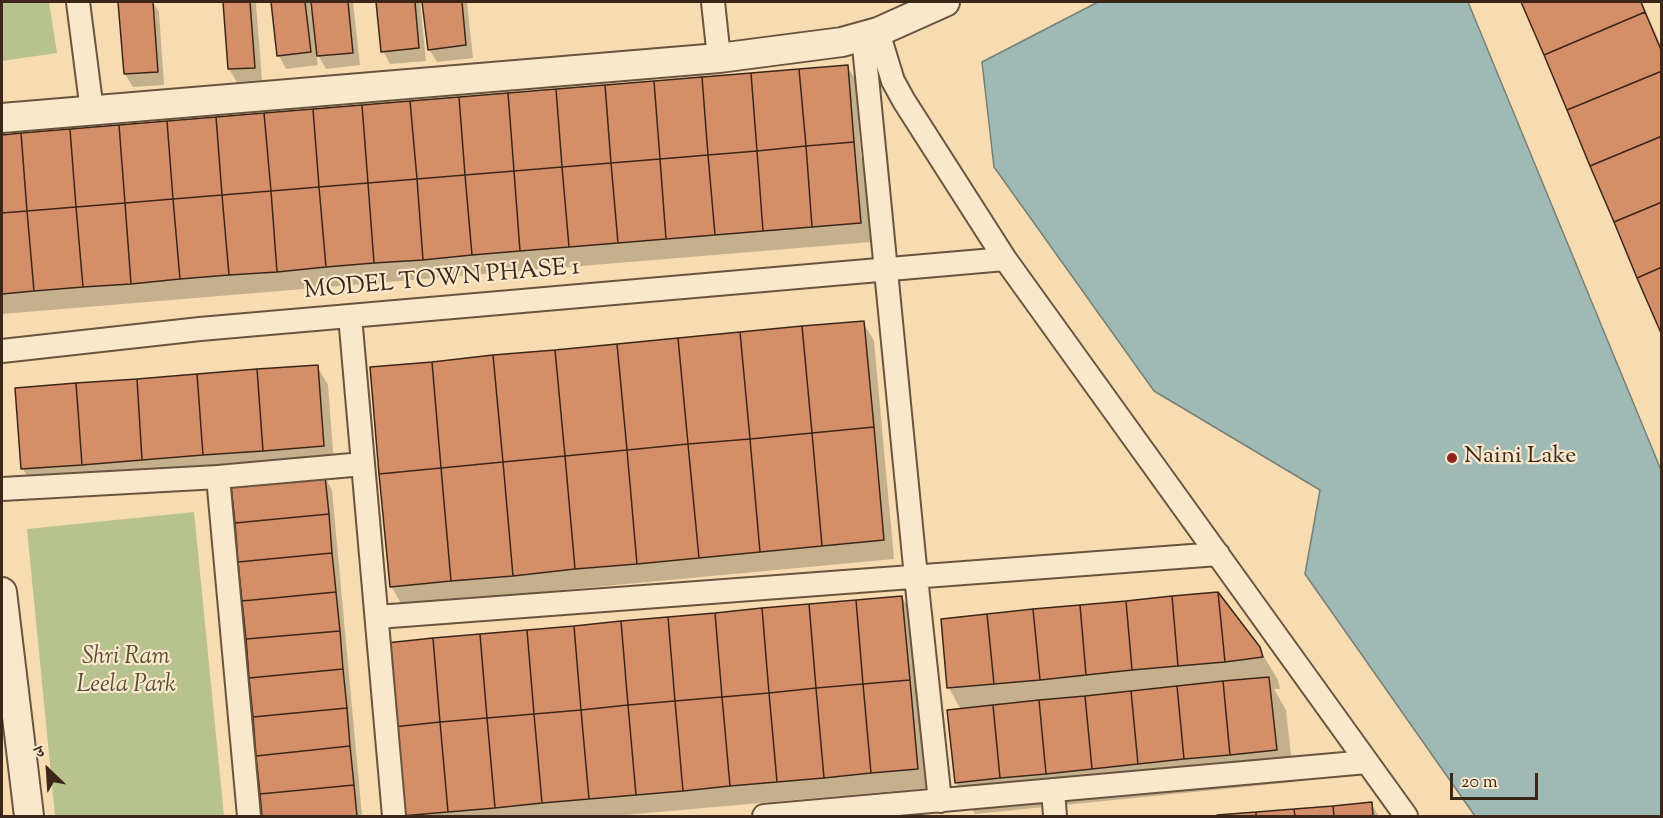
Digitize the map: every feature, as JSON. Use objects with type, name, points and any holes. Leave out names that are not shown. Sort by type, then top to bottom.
[{"type":"street","points":[[78,2],[92,111]]},
{"type":"street","points":[[713,2],[719,58]]},
{"type":"street","points":[[2,118],[719,58],[842,42],[871,34],[945,2]]},
{"type":"street","points":[[871,34],[904,101],[1005,259],[1406,816]]},
{"type":"street","points":[[871,34],[887,270],[940,801]]},
{"type":"street","name":"MODEL TOWN PHASE 1","points":[[2,351],[200,329],[1005,259]]},
{"type":"street","points":[[350,316],[394,816]]},
{"type":"street","points":[[2,489],[218,477],[363,464]]},
{"type":"street","points":[[218,477],[249,816]]},
{"type":"street","points":[[376,617],[1218,554]]},
{"type":"street","points":[[2,592],[29,816]]},
{"type":"street","points":[[764,816],[1367,762]]},
{"type":"street","points":[[1053,790],[1055,816]]},
{"type":"green space","points":[[2,2],[49,2],[57,53],[2,61]]},
{"type":"green space","name":"Shri Ram Leela Park","points":[[194,512],[224,816],[55,816],[27,529]]},
{"type":"water","name":"Naini Lake","points":[[1098,2],[1468,2],[1661,470],[1661,816],[1475,816],[1305,574],[1320,490],[1154,391],[994,167],[982,62]]},
{"type":"building","points":[[118,2],[153,2],[158,72],[124,74]]},
{"type":"building","points":[[223,2],[250,2],[255,68],[228,69]]},
{"type":"building","points":[[271,2],[305,2],[311,52],[277,56]]},
{"type":"building","points":[[311,2],[348,2],[353,53],[317,56]]},
{"type":"building","points":[[376,2],[415,2],[419,48],[381,52]]},
{"type":"building","points":[[422,2],[462,2],[466,45],[428,50]]},
{"type":"building","points":[[1521,2],[1641,2],[1645,12],[1544,55]]},
{"type":"building","points":[[1645,12],[1662,52],[1662,71],[1567,110],[1544,55]]},
{"type":"building","points":[[848,65],[854,142],[806,146],[799,69]]},
{"type":"building","points":[[799,69],[806,146],[757,151],[751,73]]},
{"type":"building","points":[[1662,71],[1662,136],[1590,166],[1567,110]]},
{"type":"building","points":[[751,73],[757,151],[708,155],[702,77]]},
{"type":"building","points":[[702,77],[708,155],[660,159],[654,81]]},
{"type":"building","points":[[654,81],[660,159],[611,163],[605,85]]},
{"type":"building","points":[[605,85],[611,163],[562,167],[556,89]]},
{"type":"building","points":[[556,89],[562,167],[514,171],[508,93]]},
{"type":"building","points":[[508,93],[514,171],[465,175],[459,97]]},
{"type":"building","points":[[459,97],[465,175],[417,179],[410,101]]},
{"type":"building","points":[[410,101],[417,179],[368,183],[362,105]]},
{"type":"building","points":[[362,105],[368,183],[319,187],[313,109]]},
{"type":"building","points":[[313,109],[319,187],[271,191],[264,113]]},
{"type":"building","points":[[264,113],[271,191],[222,195],[216,117]]},
{"type":"building","points":[[216,117],[222,195],[173,199],[167,121]]},
{"type":"building","points":[[167,121],[173,199],[125,203],[119,125]]},
{"type":"building","points":[[119,125],[125,203],[76,207],[70,129]]},
{"type":"building","points":[[70,129],[76,207],[27,211],[21,133]]},
{"type":"building","points":[[21,133],[27,211],[2,213],[2,135]]},
{"type":"building","points":[[1662,136],[1662,202],[1614,222],[1590,166]]},
{"type":"building","points":[[854,142],[861,223],[812,227],[806,146]]},
{"type":"building","points":[[806,146],[812,227],[763,231],[757,151]]},
{"type":"building","points":[[757,151],[763,231],[715,235],[708,155]]},
{"type":"building","points":[[708,155],[715,235],[666,239],[660,159]]},
{"type":"building","points":[[660,159],[666,239],[618,243],[611,163]]},
{"type":"building","points":[[611,163],[618,243],[569,247],[562,167]]},
{"type":"building","points":[[562,167],[569,247],[520,251],[514,171]]},
{"type":"building","points":[[514,171],[520,251],[472,255],[465,175]]},
{"type":"building","points":[[465,175],[472,255],[423,260],[417,179]]},
{"type":"building","points":[[417,179],[423,260],[374,263],[368,183]]},
{"type":"building","points":[[368,183],[374,263],[326,267],[319,187]]},
{"type":"building","points":[[319,187],[326,267],[277,272],[271,191]]},
{"type":"building","points":[[271,191],[277,272],[229,275],[222,195]]},
{"type":"building","points":[[222,195],[229,275],[180,279],[173,199]]},
{"type":"building","points":[[173,199],[180,279],[131,284],[125,203]]},
{"type":"building","points":[[1662,202],[1662,267],[1637,278],[1614,222]]},
{"type":"building","points":[[125,203],[131,284],[83,287],[76,207]]},
{"type":"building","points":[[76,207],[83,287],[34,291],[27,211]]},
{"type":"building","points":[[27,211],[34,291],[2,294],[2,213]]},
{"type":"building","points":[[1662,267],[1662,333],[1661,333],[1637,278]]},
{"type":"building","points":[[864,321],[874,427],[812,433],[802,326]]},
{"type":"building","points":[[802,326],[812,433],[750,439],[740,332]]},
{"type":"building","points":[[740,332],[750,439],[688,444],[678,338]]},
{"type":"building","points":[[678,338],[688,444],[627,450],[617,344]]},
{"type":"building","points":[[617,344],[627,450],[565,456],[555,350]]},
{"type":"building","points":[[555,350],[565,456],[503,462],[493,355]]},
{"type":"building","points":[[493,355],[503,462],[441,468],[432,362]]},
{"type":"building","points":[[432,362],[441,468],[379,474],[370,367]]},
{"type":"building","points":[[318,365],[324,446],[263,451],[257,369]]},
{"type":"building","points":[[257,369],[263,451],[203,455],[197,374]]},
{"type":"building","points":[[197,374],[203,455],[142,460],[137,379]]},
{"type":"building","points":[[137,379],[142,460],[82,465],[76,383]]},
{"type":"building","points":[[76,383],[82,465],[21,469],[15,388]]},
{"type":"building","points":[[874,427],[884,540],[822,546],[812,433]]},
{"type":"building","points":[[812,433],[822,546],[760,552],[750,439]]},
{"type":"building","points":[[750,439],[760,552],[699,558],[688,444]]},
{"type":"building","points":[[688,444],[699,558],[637,564],[627,450]]},
{"type":"building","points":[[627,450],[637,564],[575,569],[565,456]]},
{"type":"building","points":[[565,456],[575,569],[513,576],[503,462]]},
{"type":"building","points":[[503,462],[513,576],[451,581],[441,468]]},
{"type":"building","points":[[441,468],[451,581],[390,587],[379,474]]},
{"type":"building","points":[[325,476],[329,514],[235,523],[231,485]]},
{"type":"building","points":[[329,514],[332,553],[238,562],[235,523]]},
{"type":"building","points":[[332,553],[336,592],[242,601],[238,562]]},
{"type":"building","points":[[336,592],[340,631],[246,639],[242,601]]},
{"type":"building","points":[[1218,592],[1260,647],[1263,657],[1225,662]]},
{"type":"building","points":[[1218,592],[1225,662],[1178,666],[1172,596]]},
{"type":"building","points":[[902,596],[910,680],[863,684],[856,600]]},
{"type":"building","points":[[1172,596],[1178,666],[1132,670],[1126,601]]},
{"type":"building","points":[[856,600],[863,684],[816,688],[809,604]]},
{"type":"building","points":[[1126,601],[1132,670],[1086,675],[1080,605]]},
{"type":"building","points":[[809,604],[816,688],[769,693],[762,608]]},
{"type":"building","points":[[1080,605],[1086,675],[1040,680],[1033,609]]},
{"type":"building","points":[[762,608],[769,693],[722,697],[715,613]]},
{"type":"building","points":[[1033,609],[1040,680],[994,684],[987,614]]},
{"type":"building","points":[[715,613],[722,697],[675,701],[668,617]]},
{"type":"building","points":[[987,614],[994,684],[947,688],[941,619]]},
{"type":"building","points":[[668,617],[675,701],[628,705],[621,621]]},
{"type":"building","points":[[621,621],[628,705],[581,710],[574,626]]},
{"type":"building","points":[[574,626],[581,710],[534,714],[527,630]]},
{"type":"building","points":[[527,630],[534,714],[487,718],[480,634]]},
{"type":"building","points":[[340,631],[343,669],[249,678],[246,639]]},
{"type":"building","points":[[480,634],[487,718],[440,722],[433,638]]},
{"type":"building","points":[[433,638],[440,722],[393,727],[386,643]]},
{"type":"building","points":[[343,669],[347,708],[253,717],[249,678]]},
{"type":"building","points":[[1269,677],[1277,750],[1230,755],[1223,681]]},
{"type":"building","points":[[910,680],[918,769],[871,773],[863,684]]},
{"type":"building","points":[[1223,681],[1230,755],[1184,759],[1177,686]]},
{"type":"building","points":[[863,684],[871,773],[824,778],[816,688]]},
{"type":"building","points":[[1177,686],[1184,759],[1138,764],[1131,691]]},
{"type":"building","points":[[816,688],[824,778],[777,782],[769,693]]},
{"type":"building","points":[[1131,691],[1138,764],[1092,769],[1085,696]]},
{"type":"building","points":[[769,693],[777,782],[730,786],[722,697]]},
{"type":"building","points":[[1085,696],[1092,769],[1046,774],[1039,700]]},
{"type":"building","points":[[722,697],[730,786],[683,791],[675,701]]},
{"type":"building","points":[[1039,700],[1046,774],[1000,778],[993,705]]},
{"type":"building","points":[[675,701],[683,791],[636,795],[628,705]]},
{"type":"building","points":[[628,705],[636,795],[589,799],[581,710]]},
{"type":"building","points":[[993,705],[1000,778],[955,783],[947,710]]},
{"type":"building","points":[[347,708],[350,746],[256,756],[253,717]]},
{"type":"building","points":[[581,710],[589,799],[542,803],[534,714]]},
{"type":"building","points":[[534,714],[542,803],[495,808],[487,718]]},
{"type":"building","points":[[487,718],[495,808],[448,812],[440,722]]},
{"type":"building","points":[[440,722],[448,812],[401,816],[393,727]]},
{"type":"building","points":[[350,746],[354,785],[260,794],[256,756]]},
{"type":"building","points":[[354,785],[357,816],[262,816],[260,794]]},
{"type":"building","points":[[1372,802],[1373,816],[1334,816],[1333,806]]},
{"type":"building","points":[[1333,806],[1334,816],[1295,816],[1294,809]]},
{"type":"building","points":[[1294,809],[1295,816],[1256,816],[1256,812]]},
{"type":"building","points":[[1256,812],[1256,816],[1217,816],[1217,815]]},
{"type":"place","name":"Naini Lake","points":[[1452,458]]}]
